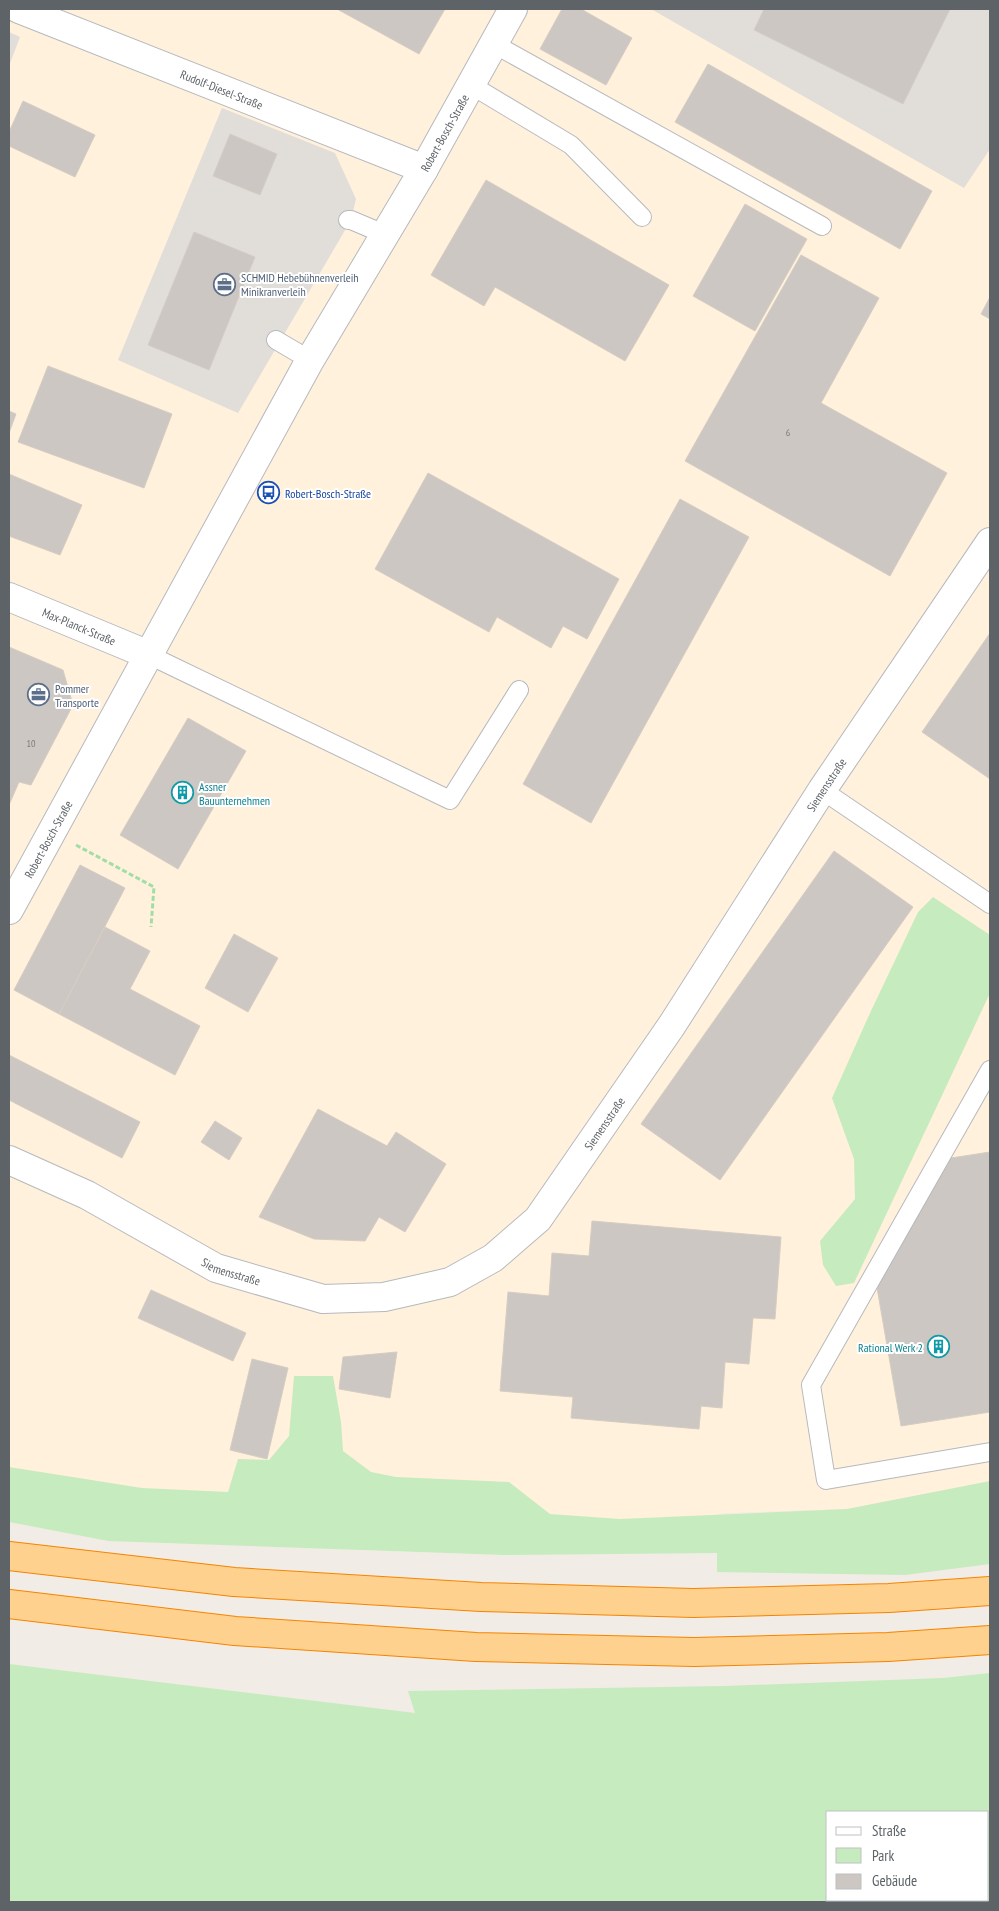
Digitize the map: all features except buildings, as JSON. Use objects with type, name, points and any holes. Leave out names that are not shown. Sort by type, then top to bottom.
[{"type":"highway","points":[[9,1556],[234,1582],[481,1597],[693,1604],[889,1598],[990,1592]]},
{"type":"highway","points":[[9,1604],[235,1631],[476,1647],[694,1652],[888,1647],[990,1640]]},
{"type":"street","name":"Rudolf-Diesel-Straße","points":[[19,9],[424,168]]},
{"type":"street","name":"Robert-Bosch-Straße","points":[[9,910],[310,360],[424,168],[513,9]]},
{"type":"street","name":"Siemensstraße","points":[[9,1160],[87,1195],[216,1268],[323,1299],[384,1297],[450,1282],[493,1258],[538,1219],[672,1026],[822,790],[990,542]]},
{"type":"street","name":"Max-Planck-Straße","points":[[9,597],[149,655]]},
{"type":"lane","points":[[494,44],[822,226]]},
{"type":"lane","points":[[471,85],[571,145],[642,217]]},
{"type":"lane","points":[[348,220],[384,234]]},
{"type":"lane","points":[[276,340],[310,360]]},
{"type":"lane","points":[[149,655],[450,800],[519,690]]},
{"type":"lane","points":[[822,790],[990,904]]},
{"type":"lane","points":[[990,1070],[811,1385],[826,1480],[990,1452]]},
{"type":"path","points":[[52,833],[154,887],[151,928]]},
{"type":"shaded area","points":[[9,9],[990,9],[990,1482],[847,1509],[725,1513],[504,1555],[108,1541],[9,1522]]},
{"type":"shaded area","points":[[651,9],[990,9],[990,149],[964,188]]},
{"type":"shaded area","points":[[9,32],[20,37],[9,66]]},
{"type":"shaded area","points":[[222,108],[335,153],[356,199],[351,220],[238,413],[118,360]]},
{"type":"green space","points":[[933,897],[990,935],[990,993],[854,1283],[836,1286],[823,1265],[820,1241],[855,1199],[854,1159],[832,1098],[918,912]]},
{"type":"green space","points":[[294,1376],[333,1376],[341,1422],[343,1451],[371,1472],[396,1477],[509,1482],[550,1514],[620,1519],[847,1509],[990,1481],[990,1564],[905,1575],[717,1572],[717,1553],[504,1555],[108,1541],[9,1522],[9,1467],[142,1488],[228,1492],[238,1459],[269,1460],[289,1436]]},
{"type":"green space","points":[[9,1664],[415,1713],[408,1691],[725,1686],[943,1678],[990,1673],[990,1902],[9,1902]]},
{"type":"place","name":"SCHMID Hebebühnenverleih Minikranverleih","points":[[225,284]]},
{"type":"place","name":"Robert-Bosch-Straße","points":[[269,493]]},
{"type":"place","name":"Pommer Transporte","points":[[39,695]]},
{"type":"place","name":"Assner Bauunternehmen","points":[[183,793]]},
{"type":"place","name":"Rational Werk 2","points":[[939,1347]]}]
